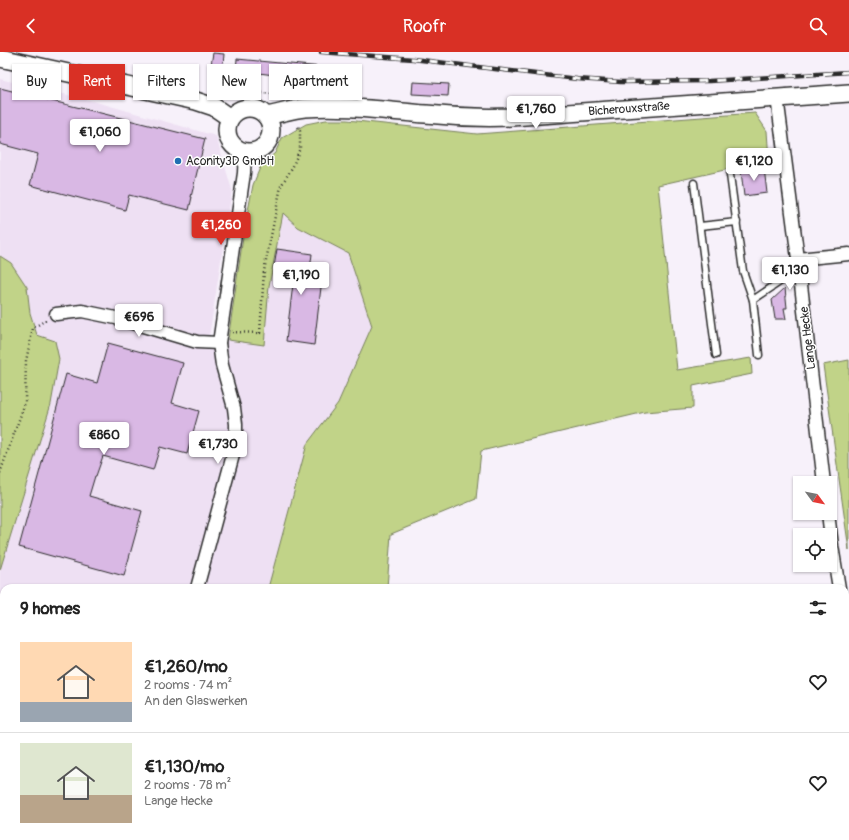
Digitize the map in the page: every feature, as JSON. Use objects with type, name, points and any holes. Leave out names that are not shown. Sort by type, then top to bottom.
[{"type":"street","points":[[0,58],[196,101],[214,107],[230,118]]},
{"type":"street","name":"Bicherouxstraße","points":[[266,116],[303,108],[361,108],[427,115],[511,117],[849,93]]},
{"type":"street","name":"Lange Hecke","points":[[777,97],[798,259],[823,476]]},
{"type":"street","points":[[248,108],[258,110],[266,116],[271,126],[270,136],[265,145],[256,151],[245,152],[235,148],[228,139],[226,128],[230,118],[238,111],[248,108]]},
{"type":"street","points":[[198,584],[236,444],[236,424],[222,365],[220,337],[244,173],[245,152]]},
{"type":"street","points":[[798,259],[849,254]]},
{"type":"street","points":[[56,314],[82,311],[116,318],[197,342],[220,337]]},
{"type":"street","points":[[829,520],[839,584]]},
{"type":"lane","points":[[730,175],[743,271],[753,300],[759,355]]},
{"type":"lane","points":[[694,183],[716,355]]},
{"type":"lane","points":[[700,226],[737,222]]},
{"type":"lane","points":[[753,300],[781,281],[798,259]]},
{"type":"path","points":[[220,337],[246,333],[260,333],[264,271],[281,186],[293,166],[300,148],[300,131],[291,111]]},
{"type":"path","points":[[0,473],[25,403],[26,361],[33,328],[56,314]]},
{"type":"shaded area","points":[[0,79],[12,82],[12,100],[61,100],[61,93],[69,95],[69,100],[89,100],[216,136],[232,190],[209,337],[264,344],[269,286],[283,212],[298,227],[348,253],[372,326],[338,403],[307,444],[269,584],[0,584],[0,570],[51,404],[55,341],[37,335],[30,313],[27,287],[11,263],[0,256]]},
{"type":"green space","points":[[755,113],[767,131],[769,160],[658,185],[677,370],[751,358],[752,374],[693,386],[693,408],[645,412],[481,451],[476,499],[391,534],[387,584],[269,584],[307,444],[338,403],[372,326],[348,253],[298,227],[283,213],[269,286],[264,345],[228,340],[244,231],[253,185],[261,165],[275,153],[282,138],[306,124],[326,120],[347,120],[477,134]]},
{"type":"green space","points":[[0,256],[11,263],[27,287],[30,313],[37,335],[55,341],[59,359],[51,404],[0,570]]},
{"type":"green space","points":[[849,360],[849,550],[823,365]]},
{"type":"building","points":[[213,53],[224,54],[223,64],[211,64]]},
{"type":"building","points":[[237,59],[290,64],[269,64],[269,74],[261,73],[261,64],[237,64]]},
{"type":"building","points":[[413,82],[449,84],[448,96],[412,94]]},
{"type":"building","points":[[0,88],[12,91],[12,100],[48,100],[205,139],[189,210],[129,195],[125,210],[30,185],[38,154],[0,144]]},
{"type":"building","points":[[764,168],[767,193],[744,196],[741,171]]},
{"type":"building","points":[[277,249],[312,254],[309,278],[322,279],[314,345],[286,341],[294,276],[286,275],[287,269],[274,267]]},
{"type":"building","points":[[785,288],[787,308],[784,308],[786,319],[775,319],[772,300]]},
{"type":"building","points":[[108,343],[183,363],[172,403],[199,411],[187,454],[160,447],[153,470],[103,456],[89,496],[142,511],[124,576],[19,547],[66,374],[97,383]]},
{"type":"railway","points":[[321,52],[413,59],[577,79],[621,82],[709,81],[849,72]]},
{"type":"place","name":"Aconity3D GmbH","points":[[178,161]]}]
